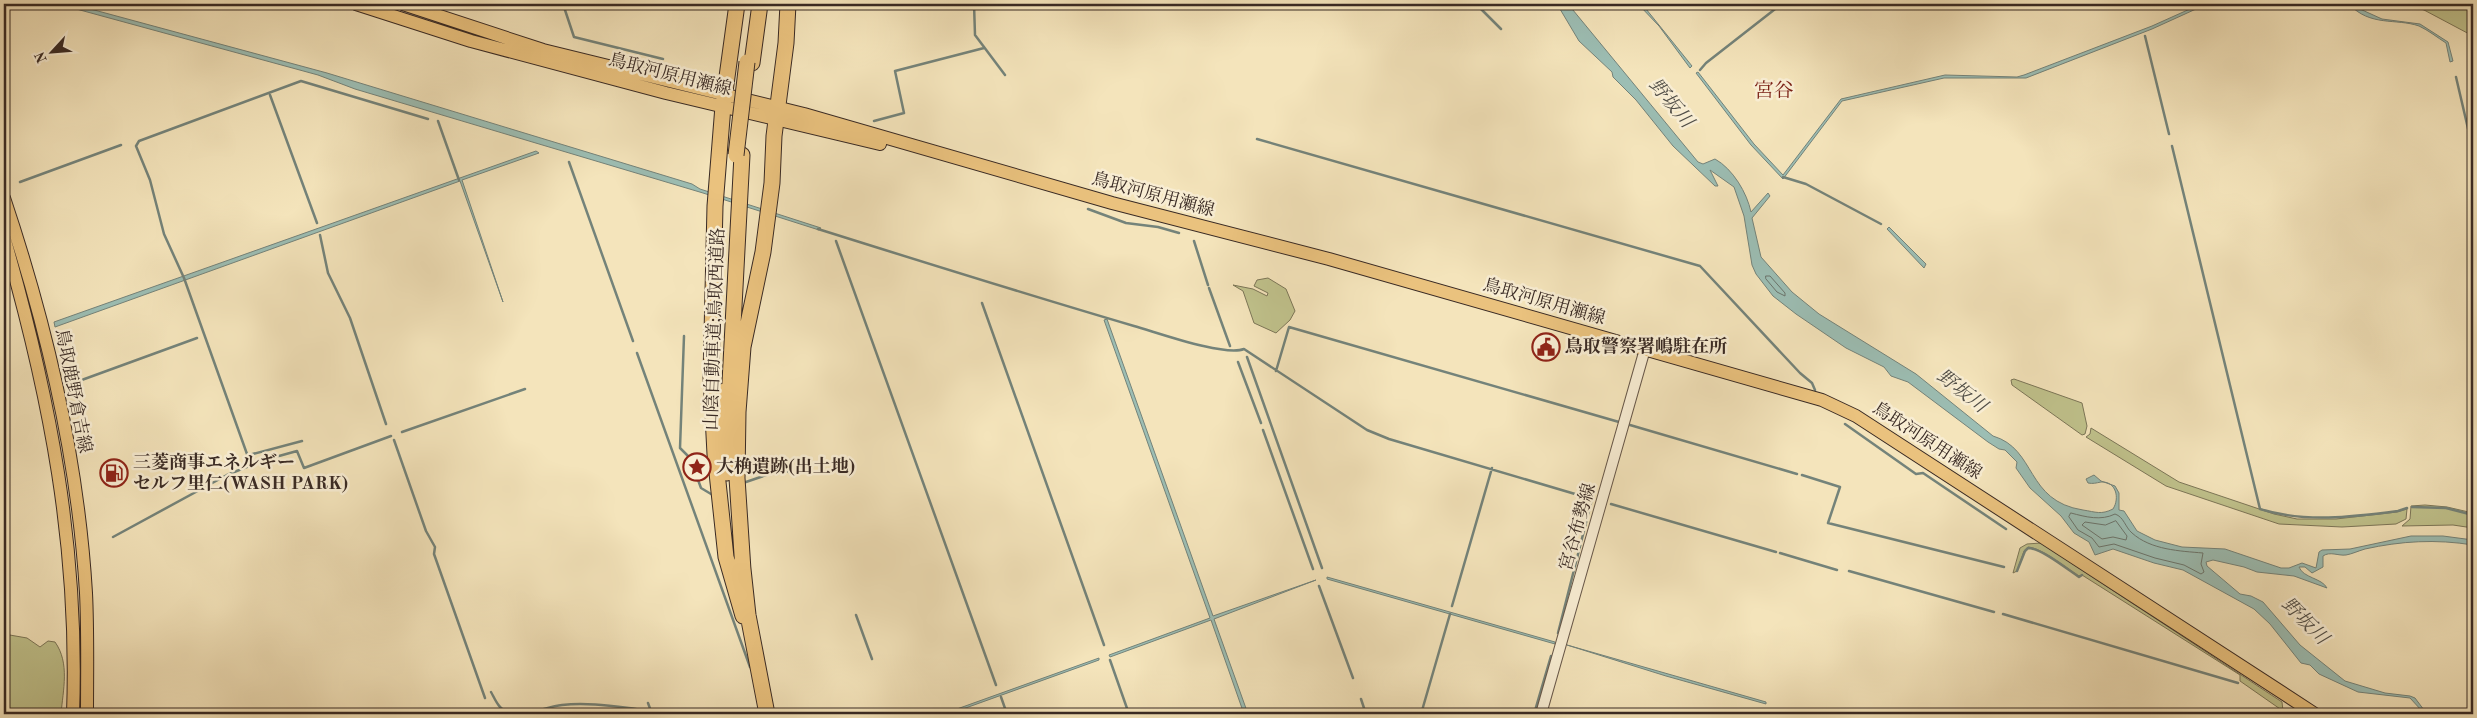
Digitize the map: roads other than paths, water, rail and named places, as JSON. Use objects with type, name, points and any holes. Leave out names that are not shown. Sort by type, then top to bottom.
[{"type":"highway","points":[[737,4],[724,100],[715,206],[711,323],[711,416],[727,453],[756,662],[767,714]]},
{"type":"highway","name":"山陰自動車道;鳥取西道路","points":[[727,453],[725,342],[739,155],[754,4]]},
{"type":"highway","name":"山陰自動車道;鳥取西道路","points":[[749,62],[760,4]]},
{"type":"highway","points":[[760,714],[743,616],[726,557],[727,453],[738,412],[744,347],[763,252],[772,183],[776,113],[786,43],[788,4]]},
{"type":"main road","name":"鳥取河原用瀬線","points":[[356,4],[471,41],[776,113],[948,160],[980,165],[1112,203],[1328,259],[1822,400],[1842,408],[2315,714]]},
{"type":"main road","name":"鳥取河原用瀬線","points":[[403,4],[543,50],[724,100]]},
{"type":"main road","name":"鳥取鹿野倉吉線","points":[[4,198],[47,338],[77,507],[86,594],[87,714]]},
{"type":"main road","name":"鳥取鹿野倉吉線","points":[[4,237],[30,326],[52,427],[65,514],[73,610],[73,714]]},
{"type":"street","name":"宮谷布勢線","points":[[1542,714],[1646,349]]},
{"type":"water","points":[[58,4],[72,4],[327,73],[692,184],[700,189],[821,228],[819,230],[703,193],[355,89],[318,75]]},
{"type":"water","points":[[1557,4],[1568,4],[1698,162],[1703,164],[1715,159],[1728,169],[1743,190],[1751,212],[1768,193],[1770,196],[1752,218],[1761,257],[1792,292],[1819,314],[1916,374],[1993,436],[2007,443],[2026,463],[2041,486],[2064,505],[2098,512],[2113,509],[2116,495],[2110,484],[2115,486],[2119,493],[2119,510],[2124,511],[2137,531],[2155,540],[2182,547],[2225,549],[2281,568],[2289,568],[2302,563],[2316,568],[2319,552],[2322,550],[2350,549],[2411,536],[2443,536],[2473,540],[2473,545],[2419,542],[2378,546],[2346,555],[2328,554],[2323,556],[2323,567],[2312,573],[2305,567],[2299,567],[2304,574],[2321,582],[2327,588],[2294,576],[2257,572],[2213,560],[2206,562],[2207,566],[2240,594],[2251,596],[2263,602],[2300,645],[2345,681],[2385,693],[2415,698],[2427,714],[2419,714],[2422,711],[2410,698],[2358,692],[2319,674],[2310,665],[2301,663],[2270,624],[2254,609],[2183,570],[2154,563],[2113,549],[2095,555],[2089,542],[2074,533],[2061,516],[2030,488],[2016,468],[2017,462],[2005,450],[1999,449],[1988,442],[1908,382],[1891,376],[1884,367],[1846,348],[1773,296],[1756,274],[1752,265],[1744,216],[1734,187],[1710,170],[1718,186],[1715,186],[1673,146],[1636,100],[1613,77],[1612,72],[1579,41]]},
{"type":"water","points":[[1638,4],[1642,4],[1692,66],[1690,68],[1659,26]]},
{"type":"water","points":[[2201,4],[2207,4],[2152,29],[2026,78],[1944,78],[1842,101],[1783,179],[1751,145],[1696,73],[1698,72],[1754,144],[1783,175],[1841,99],[1945,75],[2017,77],[2152,26]]},
{"type":"water","points":[[2349,4],[2382,19],[2420,24],[2448,42],[2453,61],[2450,62],[2446,43],[2419,26],[2374,19],[2357,11]]},
{"type":"water","points":[[536,151],[539,153],[462,180],[503,302],[460,181],[55,327],[54,322]]},
{"type":"water","points":[[1889,227],[1926,264],[1924,268],[1887,229]]},
{"type":"water","points":[[1107,319],[1213,616],[1316,580],[1214,619],[1248,714],[1244,714],[1211,620],[1110,657],[1109,655],[1210,618],[1104,320]]},
{"type":"water","points":[[2094,475],[2105,482],[2088,483],[2086,479]]},
{"type":"water","points":[[1327,577],[1555,642],[1555,644],[1327,579]]},
{"type":"water","points":[[1567,645],[1766,702],[1766,704],[1666,676]]},
{"type":"water","points":[[1099,658],[1099,660],[949,714],[943,714]]},
{"type":"waterway","points":[[563,4],[574,37],[663,59]]},
{"type":"waterway","points":[[974,4],[975,35],[1005,75]]},
{"type":"waterway","points":[[1476,4],[1501,29]]},
{"type":"waterway","points":[[1700,70],[1706,63],[1779,6]]},
{"type":"waterway","points":[[2145,36],[2169,134]]},
{"type":"waterway","points":[[874,121],[904,113],[895,71],[984,48]]},
{"type":"waterway","points":[[2456,77],[2473,150]]},
{"type":"waterway","points":[[302,441],[247,454],[184,278],[164,234],[150,180],[136,146],[139,141],[301,81],[428,119]]},
{"type":"waterway","points":[[270,95],[317,223]]},
{"type":"waterway","points":[[438,121],[459,180]]},
{"type":"waterway","points":[[1257,139],[1700,266],[1800,373],[1812,383],[1815,390]]},
{"type":"waterway","points":[[20,182],[121,145]]},
{"type":"waterway","points":[[2172,146],[2260,509],[2294,516],[2329,518],[2398,511],[2407,508]]},
{"type":"waterway","points":[[569,162],[633,341]]},
{"type":"waterway","points":[[1783,177],[1806,184],[1881,224]]},
{"type":"waterway","points":[[1088,209],[1126,223],[1158,227],[1179,233]]},
{"type":"waterway","points":[[818,229],[1190,343],[1222,350],[1235,351],[1244,349],[1367,430],[1389,439],[1592,499],[1558,633]]},
{"type":"waterway","points":[[320,235],[328,273],[350,318],[386,424]]},
{"type":"waterway","points":[[836,241],[996,685]]},
{"type":"waterway","points":[[1194,241],[1208,285]]},
{"type":"waterway","points":[[1209,288],[1230,346]]},
{"type":"waterway","points":[[982,303],[1104,645]]},
{"type":"waterway","points":[[1276,371],[1289,327],[1619,422]]},
{"type":"waterway","points":[[684,336],[680,448],[690,458],[701,488],[711,494],[714,493]]},
{"type":"waterway","points":[[68,385],[197,338]]},
{"type":"waterway","points":[[637,353],[750,667]]},
{"type":"waterway","points":[[1247,357],[1322,568]]},
{"type":"waterway","points":[[1238,362],[1261,423]]},
{"type":"waterway","points":[[402,432],[525,389]]},
{"type":"waterway","points":[[1845,424],[1916,474],[1923,473],[2006,529]]},
{"type":"waterway","points":[[1630,425],[1797,474]]},
{"type":"waterway","points":[[1263,430],[1313,569]]},
{"type":"waterway","points":[[261,461],[297,451],[304,468],[391,436]]},
{"type":"waterway","points":[[394,440],[426,531],[435,547],[434,554],[485,698]]},
{"type":"waterway","points":[[113,537],[227,475],[249,466]]},
{"type":"waterway","points":[[1452,606],[1492,468]]},
{"type":"waterway","points":[[743,483],[784,469],[795,476]]},
{"type":"waterway","points":[[1802,475],[1840,487],[1828,523],[2004,567]]},
{"type":"waterway","points":[[1611,504],[1776,552]]},
{"type":"waterway","points":[[2412,507],[2446,508],[2473,515]]},
{"type":"waterway","points":[[2017,571],[2028,548],[2040,551],[2079,577],[2082,575]]},
{"type":"waterway","points":[[1780,553],[1837,570]]},
{"type":"waterway","points":[[1849,571],[1994,612]]},
{"type":"waterway","points":[[1319,586],[1353,678]]},
{"type":"waterway","points":[[1421,714],[1450,614]]},
{"type":"waterway","points":[[2003,614],[2238,683]]},
{"type":"waterway","points":[[856,615],[872,659]]},
{"type":"waterway","points":[[1534,714],[1551,656]]},
{"type":"waterway","points":[[1110,660],[1129,714]]},
{"type":"waterway","points":[[491,692],[502,709],[515,713],[528,713],[571,704],[636,709]]},
{"type":"waterway","points":[[1001,697],[1007,714]]},
{"type":"waterway","points":[[1361,699],[1366,714]]},
{"type":"waterway","points":[[648,703],[652,714]]},
{"type":"place","name":"鳥取警察署嶋駐在所","points":[[1546,347]]},
{"type":"place","name":"大桷遺跡(出土地)","points":[[697,467]]},
{"type":"place","name":"三菱商事エネルギー セルフ里仁(WASH PARK)","points":[[114,473]]},
{"type":"district","name":"宮谷","points":[[1774,92]]},
{"type":"water label","name":"野坂川","points":[[1670,104]]},
{"type":"water label","name":"野坂川","points":[[1961,392]]},
{"type":"water label","name":"野坂川","points":[[2304,622]]}]
